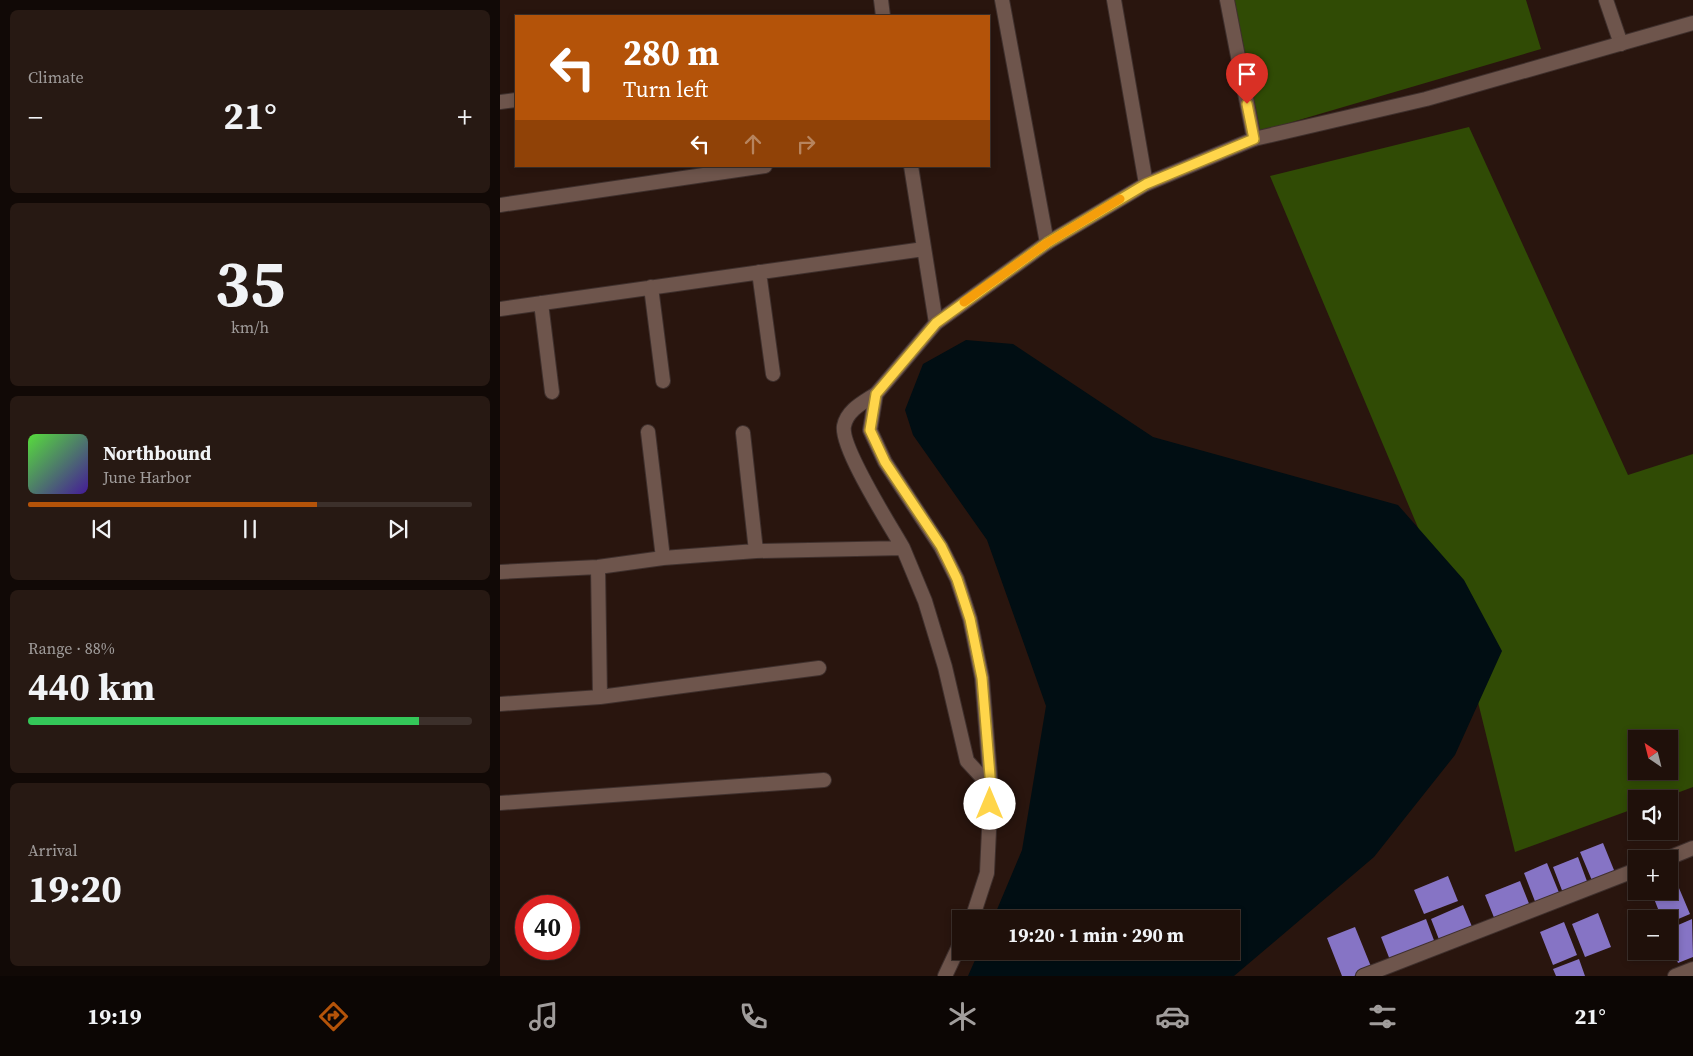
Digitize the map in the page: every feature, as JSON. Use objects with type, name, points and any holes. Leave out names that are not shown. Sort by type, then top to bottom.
[{"type":"street","points":[[881,0],[884,15]]},
{"type":"street","points":[[1002,0],[1047,243]]},
{"type":"street","points":[[1114,0],[1146,184]]},
{"type":"street","points":[[1227,0],[1254,139]]},
{"type":"street","points":[[1606,0],[1622,44]]},
{"type":"street","points":[[991,788],[967,761],[945,667],[925,601],[903,548],[851,457],[844,427],[848,416],[855,408],[876,394],[936,323],[1047,243],[1146,184],[1254,139],[1426,99],[1693,23]]},
{"type":"street","points":[[500,102],[515,100]]},
{"type":"street","points":[[500,205],[759,167]]},
{"type":"street","points":[[910,167],[936,323]]},
{"type":"street","points":[[500,309],[924,248]]},
{"type":"street","points":[[759,272],[773,374]]},
{"type":"street","points":[[651,287],[663,381]]},
{"type":"street","points":[[542,303],[552,392]]},
{"type":"street","points":[[876,394],[870,430],[885,462],[941,546],[957,579],[970,619],[982,678],[991,788],[987,872],[975,910]]},
{"type":"street","points":[[648,432],[663,558]]},
{"type":"street","points":[[743,433],[756,551]]},
{"type":"street","points":[[500,572],[598,567],[663,558],[756,551],[903,548]]},
{"type":"street","points":[[598,567],[600,697]]},
{"type":"street","points":[[500,704],[600,697],[819,668]]},
{"type":"street","points":[[500,803],[824,780]]},
{"type":"street","points":[[1678,854],[1693,848]]},
{"type":"street","points":[[1363,976],[1628,873]]},
{"type":"street","points":[[946,976],[953,960]]},
{"type":"street","points":[[1675,976],[1693,969]]},
{"type":"green space","points":[[1233,0],[1526,0],[1541,49],[1258,132]]},
{"type":"green space","points":[[1469,127],[1628,475],[1693,454],[1693,787],[1678,793],[1678,790],[1628,790],[1628,811],[1515,852],[1459,625],[1270,176]]},
{"type":"shaded area","points":[[966,340],[1013,344],[1153,437],[1398,505],[1464,580],[1502,651],[1455,755],[1374,857],[1234,976],[968,976],[975,960],[1240,960],[1240,910],[997,910],[1022,850],[1046,706],[987,540],[913,435],[905,410],[923,364]]},
{"type":"building","points":[[1603,843],[1616,875],[1593,883],[1580,852]]},
{"type":"building","points":[[1578,857],[1588,884],[1563,893],[1553,867]]},
{"type":"building","points":[[1547,863],[1560,895],[1536,904],[1524,873]]},
{"type":"building","points":[[1448,876],[1458,901],[1424,914],[1414,890]]},
{"type":"building","points":[[1520,881],[1530,906],[1495,920],[1485,895]]},
{"type":"building","points":[[1678,886],[1690,914],[1678,919],[1678,910],[1658,910],[1655,900],[1678,900]]},
{"type":"building","points":[[1463,905],[1473,929],[1440,942],[1431,919]]},
{"type":"building","points":[[1598,913],[1611,947],[1585,957],[1572,924]]},
{"type":"building","points":[[1426,919],[1435,943],[1390,960],[1381,937]]},
{"type":"building","points":[[1692,919],[1693,957],[1678,963],[1677,960],[1678,925]]},
{"type":"building","points":[[1564,922],[1577,955],[1553,965],[1540,932]]},
{"type":"building","points":[[1355,927],[1372,969],[1354,976],[1342,976],[1327,938]]},
{"type":"building","points":[[1579,959],[1585,976],[1556,976],[1553,969]]},
{"type":"slow traffic","points":[[964,302],[1047,243],[1120,199]]},
{"type":"route","points":[[990,804],[991,788],[982,678],[970,619],[957,579],[941,546],[885,462],[870,430],[876,394],[936,323],[1047,243],[1146,184],[1254,139],[1247,104]]}]
